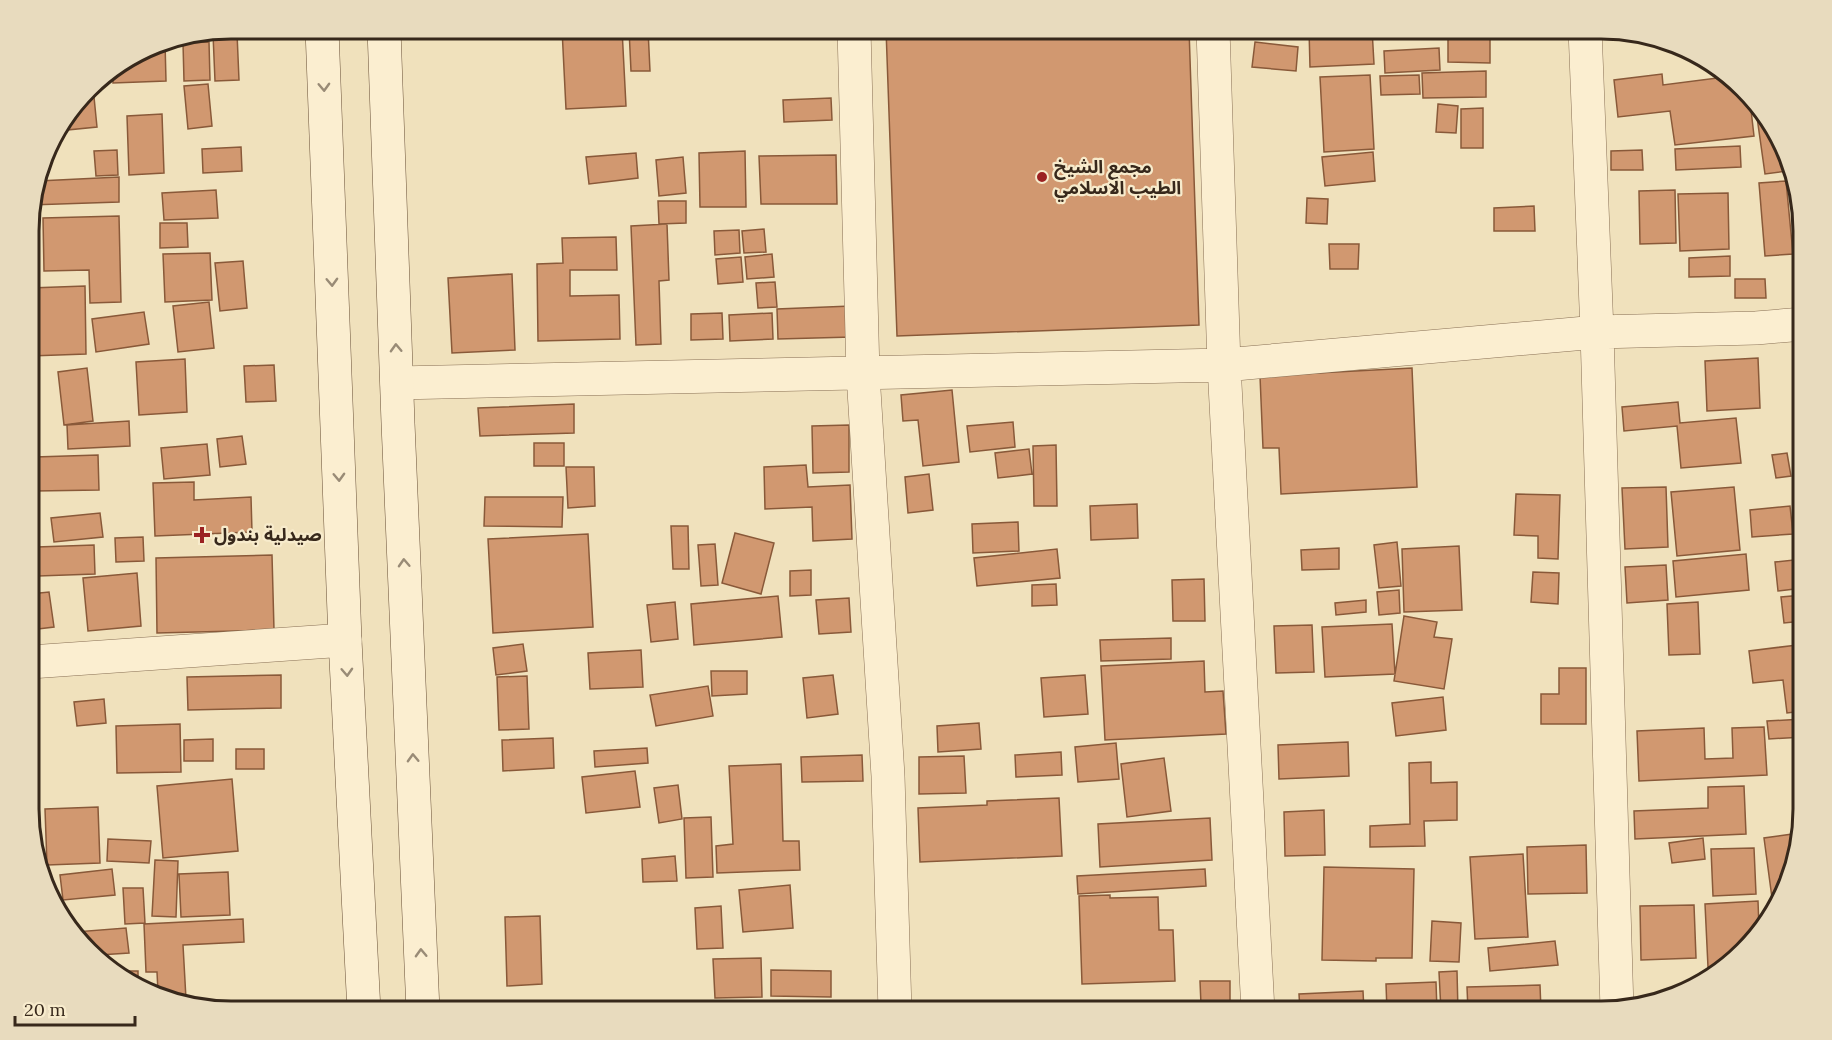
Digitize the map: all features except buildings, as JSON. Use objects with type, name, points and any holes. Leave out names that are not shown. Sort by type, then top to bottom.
[{"type":"street","points":[[322,39],[345,640],[363,1001]]},
{"type":"street","points":[[384,39],[423,1001]]},
{"type":"street","points":[[854,39],[863,374],[888,776],[895,1001]]},
{"type":"street","points":[[1213,39],[1224,365],[1257,1001]]},
{"type":"street","points":[[1585,39],[1597,332],[1617,1000]]},
{"type":"street","points":[[397,383],[1224,365],[1597,332],[1793,325]]},
{"type":"street","points":[[39,661],[345,640]]},
{"type":"place","name":"مجمع الشيخ الطيب الاسلامي","points":[[1042,177]]},
{"type":"place","name":"صيدلية بندول","points":[[202,535]]}]
